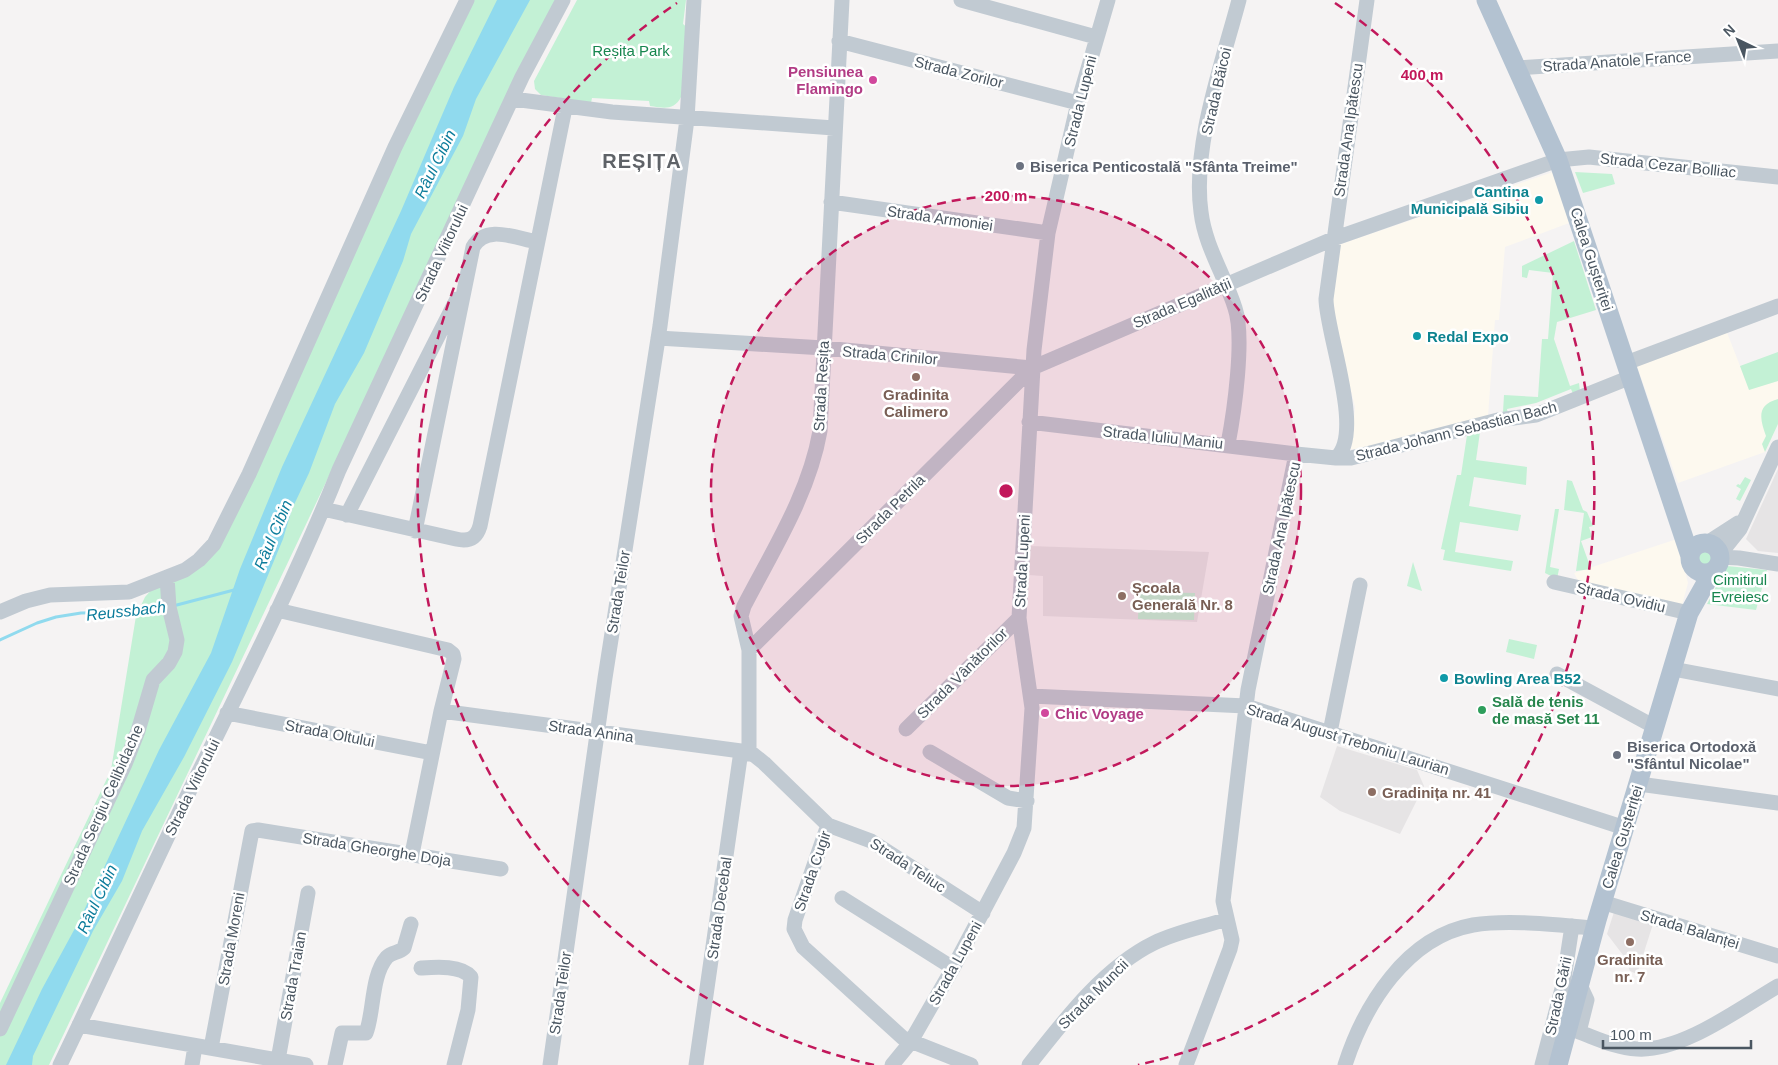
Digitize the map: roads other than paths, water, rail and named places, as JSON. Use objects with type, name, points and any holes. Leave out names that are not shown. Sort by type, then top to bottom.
[{"type":"main road","name":"Calea Gușteriței","points":[[1486,0],[1558,160],[1681,525],[1706,557],[1594,928],[1558,1065]]},
{"type":"street","points":[[0,612],[26,601],[50,595],[129,592],[185,570],[199,560],[214,544],[319,321],[395,147],[468,0]]},
{"type":"street","name":"Strada Viitorului","points":[[60,1065],[277,610],[339,470],[513,99],[563,0]]},
{"type":"street","points":[[687,119],[694,0]]},
{"type":"street","name":"Strada Reșița","points":[[745,752],[749,650],[742,624],[744,606],[788,522],[816,451],[820,431],[839,41],[838,0]]},
{"type":"street","points":[[961,0],[1096,37]]},
{"type":"street","name":"Strada Lupeni","points":[[892,1065],[910,1043],[954,968],[1020,840],[1024,828],[1032,722],[1032,696],[1021,643],[1019,618],[1032,368],[1048,234],[1078,103],[1108,0]]},
{"type":"street","name":"Strada Băicoi","points":[[1228,444],[1237,371],[1239,330],[1236,309],[1203,226],[1198,172],[1212,104],[1239,0]]},
{"type":"street","name":"Strada Ana Ipătescu","points":[[1186,1065],[1232,940],[1223,901],[1246,706],[1296,454],[1336,458],[1343,447],[1347,413],[1346,399],[1326,310],[1333,239],[1366,0]]},
{"type":"street","name":"Strada Zorilor","points":[[839,41],[1078,103]]},
{"type":"street","name":"Strada Anatole France","points":[[1516,68],[1778,51]]},
{"type":"street","points":[[513,99],[565,108],[687,119],[834,128]]},
{"type":"street","points":[[323,509],[462,540],[472,539],[478,531],[565,108]]},
{"type":"street","name":"Strada Teilor","points":[[550,1065],[658,338],[687,119]]},
{"type":"street","name":"Strada Cezar Bolliac","points":[[1558,160],[1589,157],[1778,177]]},
{"type":"street","points":[[1333,239],[1558,160]]},
{"type":"street","name":"Strada Armoniei","points":[[831,202],[1048,234]]},
{"type":"street","name":"Strada Viitorului","points":[[415,531],[473,247],[484,235],[494,233],[537,242]]},
{"type":"street","name":"Strada Egalității","points":[[1032,368],[1333,239]]},
{"type":"street","points":[[347,515],[465,282]]},
{"type":"street","name":"Strada Johann Sebastian Bach","points":[[1336,458],[1351,458],[1498,420],[1536,415],[1628,370],[1778,306]]},
{"type":"street","name":"Strada Crinilor","points":[[658,338],[824,348],[1032,368]]},
{"type":"street","name":"Strada Petrila","points":[[749,650],[1032,368]]},
{"type":"street","name":"Strada Iuliu Maniu","points":[[1029,422],[1228,444],[1296,454]]},
{"type":"street","points":[[1706,557],[1740,529],[1778,447]]},
{"type":"street","points":[[1706,557],[1739,558],[1778,564]]},
{"type":"street","name":"Strada Sergiu Celibidache","points":[[0,1029],[125,764],[138,730],[153,680],[169,663],[175,652],[177,640],[169,608],[167,577]]},
{"type":"street","name":"Strada Ovidiu","points":[[1554,582],[1691,609]]},
{"type":"street","points":[[1330,732],[1360,585]]},
{"type":"street","points":[[277,610],[448,650],[453,654],[453,664],[441,711],[412,854]]},
{"type":"street","name":"Strada Vânătorilor","points":[[906,729],[1019,618]]},
{"type":"street","points":[[1673,670],[1778,689]]},
{"type":"street","points":[[1557,674],[1655,727]]},
{"type":"street","name":"Strada August Treboniu Laurian","points":[[1032,696],[1246,706],[1625,828]]},
{"type":"street","name":"Strada Anina","points":[[441,711],[745,752]]},
{"type":"street","name":"Strada Oltului","points":[[227,713],[432,753]]},
{"type":"street","name":"Strada Cugir","points":[[745,752],[764,763],[828,825],[794,920],[796,934],[803,947],[910,1043]]},
{"type":"street","name":"Strada Decebal","points":[[696,1065],[745,752]]},
{"type":"street","points":[[930,752],[1008,798],[1027,801]]},
{"type":"street","points":[[1639,784],[1778,803]]},
{"type":"street","name":"Strada Teliuc","points":[[828,825],[871,840],[983,913]]},
{"type":"street","name":"Strada Gheorghe Doja","points":[[252,831],[501,869]]},
{"type":"street","name":"Strada Moreni","points":[[210,1048],[252,831]]},
{"type":"street","name":"Strada Traian","points":[[278,1060],[308,893]]},
{"type":"street","points":[[842,898],[954,968]]},
{"type":"street","name":"Strada Balanței","points":[[1602,902],[1778,956]]},
{"type":"street","name":"Strada Muncii","points":[[1029,1065],[1078,1005],[1131,957],[1155,942],[1227,919]]},
{"type":"street","points":[[1345,1065],[1360,1024],[1380,992],[1405,963],[1442,936],[1455,930],[1484,923],[1594,928]]},
{"type":"street","points":[[335,1065],[342,1033],[366,1032],[374,988],[385,960],[404,948],[410,924]]},
{"type":"street","name":"Strada Gării","points":[[1542,1065],[1563,985],[1572,926]]},
{"type":"street","points":[[421,968],[436,967],[458,970],[467,972],[472,977],[468,1010],[454,1065]]},
{"type":"street","points":[[1579,983],[1587,1000],[1579,1032],[1608,1044],[1638,1049],[1656,1048],[1674,1043],[1701,1030],[1778,986]]},
{"type":"street","points":[[79,1024],[306,1065]]},
{"type":"street","points":[[910,1043],[971,1065]]},
{"type":"street","points":[[192,1065],[195,1046]]},
{"type":"water","name":"Râul Cibin","points":[[497,0],[530,0],[476,99],[463,136],[411,234],[403,261],[364,353],[335,404],[309,473],[292,509],[283,539],[232,662],[184,757],[142,831],[122,881],[93,931],[33,1056],[32,1065],[6,1065],[42,989],[80,919],[159,750],[211,653],[240,569],[282,467],[401,211],[454,87]]},
{"type":"waterway","name":"Reussbach","points":[[173,606],[234,590]]},
{"type":"waterway","name":"Reussbach","points":[[0,640],[37,623],[56,617],[81,613],[132,612],[164,608]]},
{"type":"place","name":"Pensiunea Flamingo","points":[[873,80]]},
{"type":"place","name":"Biserica Penticostală \"Sfânta Treime\"","points":[[1020,166]]},
{"type":"place","name":"Cantina Municipală Sibiu","points":[[1539,200]]},
{"type":"place","name":"Redal Expo","points":[[1417,336]]},
{"type":"place","name":"Gradinita Calimero","points":[[916,377]]},
{"type":"place","name":"Școala Generală Nr. 8","points":[[1122,596]]},
{"type":"place","name":"Bowling Area B52","points":[[1444,678]]},
{"type":"place","name":"Sală de tenis de masă Set 11","points":[[1482,710]]},
{"type":"place","name":"Chic Voyage","points":[[1045,713]]},
{"type":"place","name":"Biserica Ortodoxă \"Sfântul Nicolae\"","points":[[1617,755]]},
{"type":"place","name":"Gradinița nr. 41","points":[[1372,792]]},
{"type":"place","name":"Gradinita nr. 7","points":[[1630,942]]},
{"type":"district","name":"REȘIȚA","points":[[642,161]]},
{"type":"park label","name":"Reșița Park","points":[[631,50]]},
{"type":"park label","name":"Cimitirul Evreiesc","points":[[1740,588]]}]
